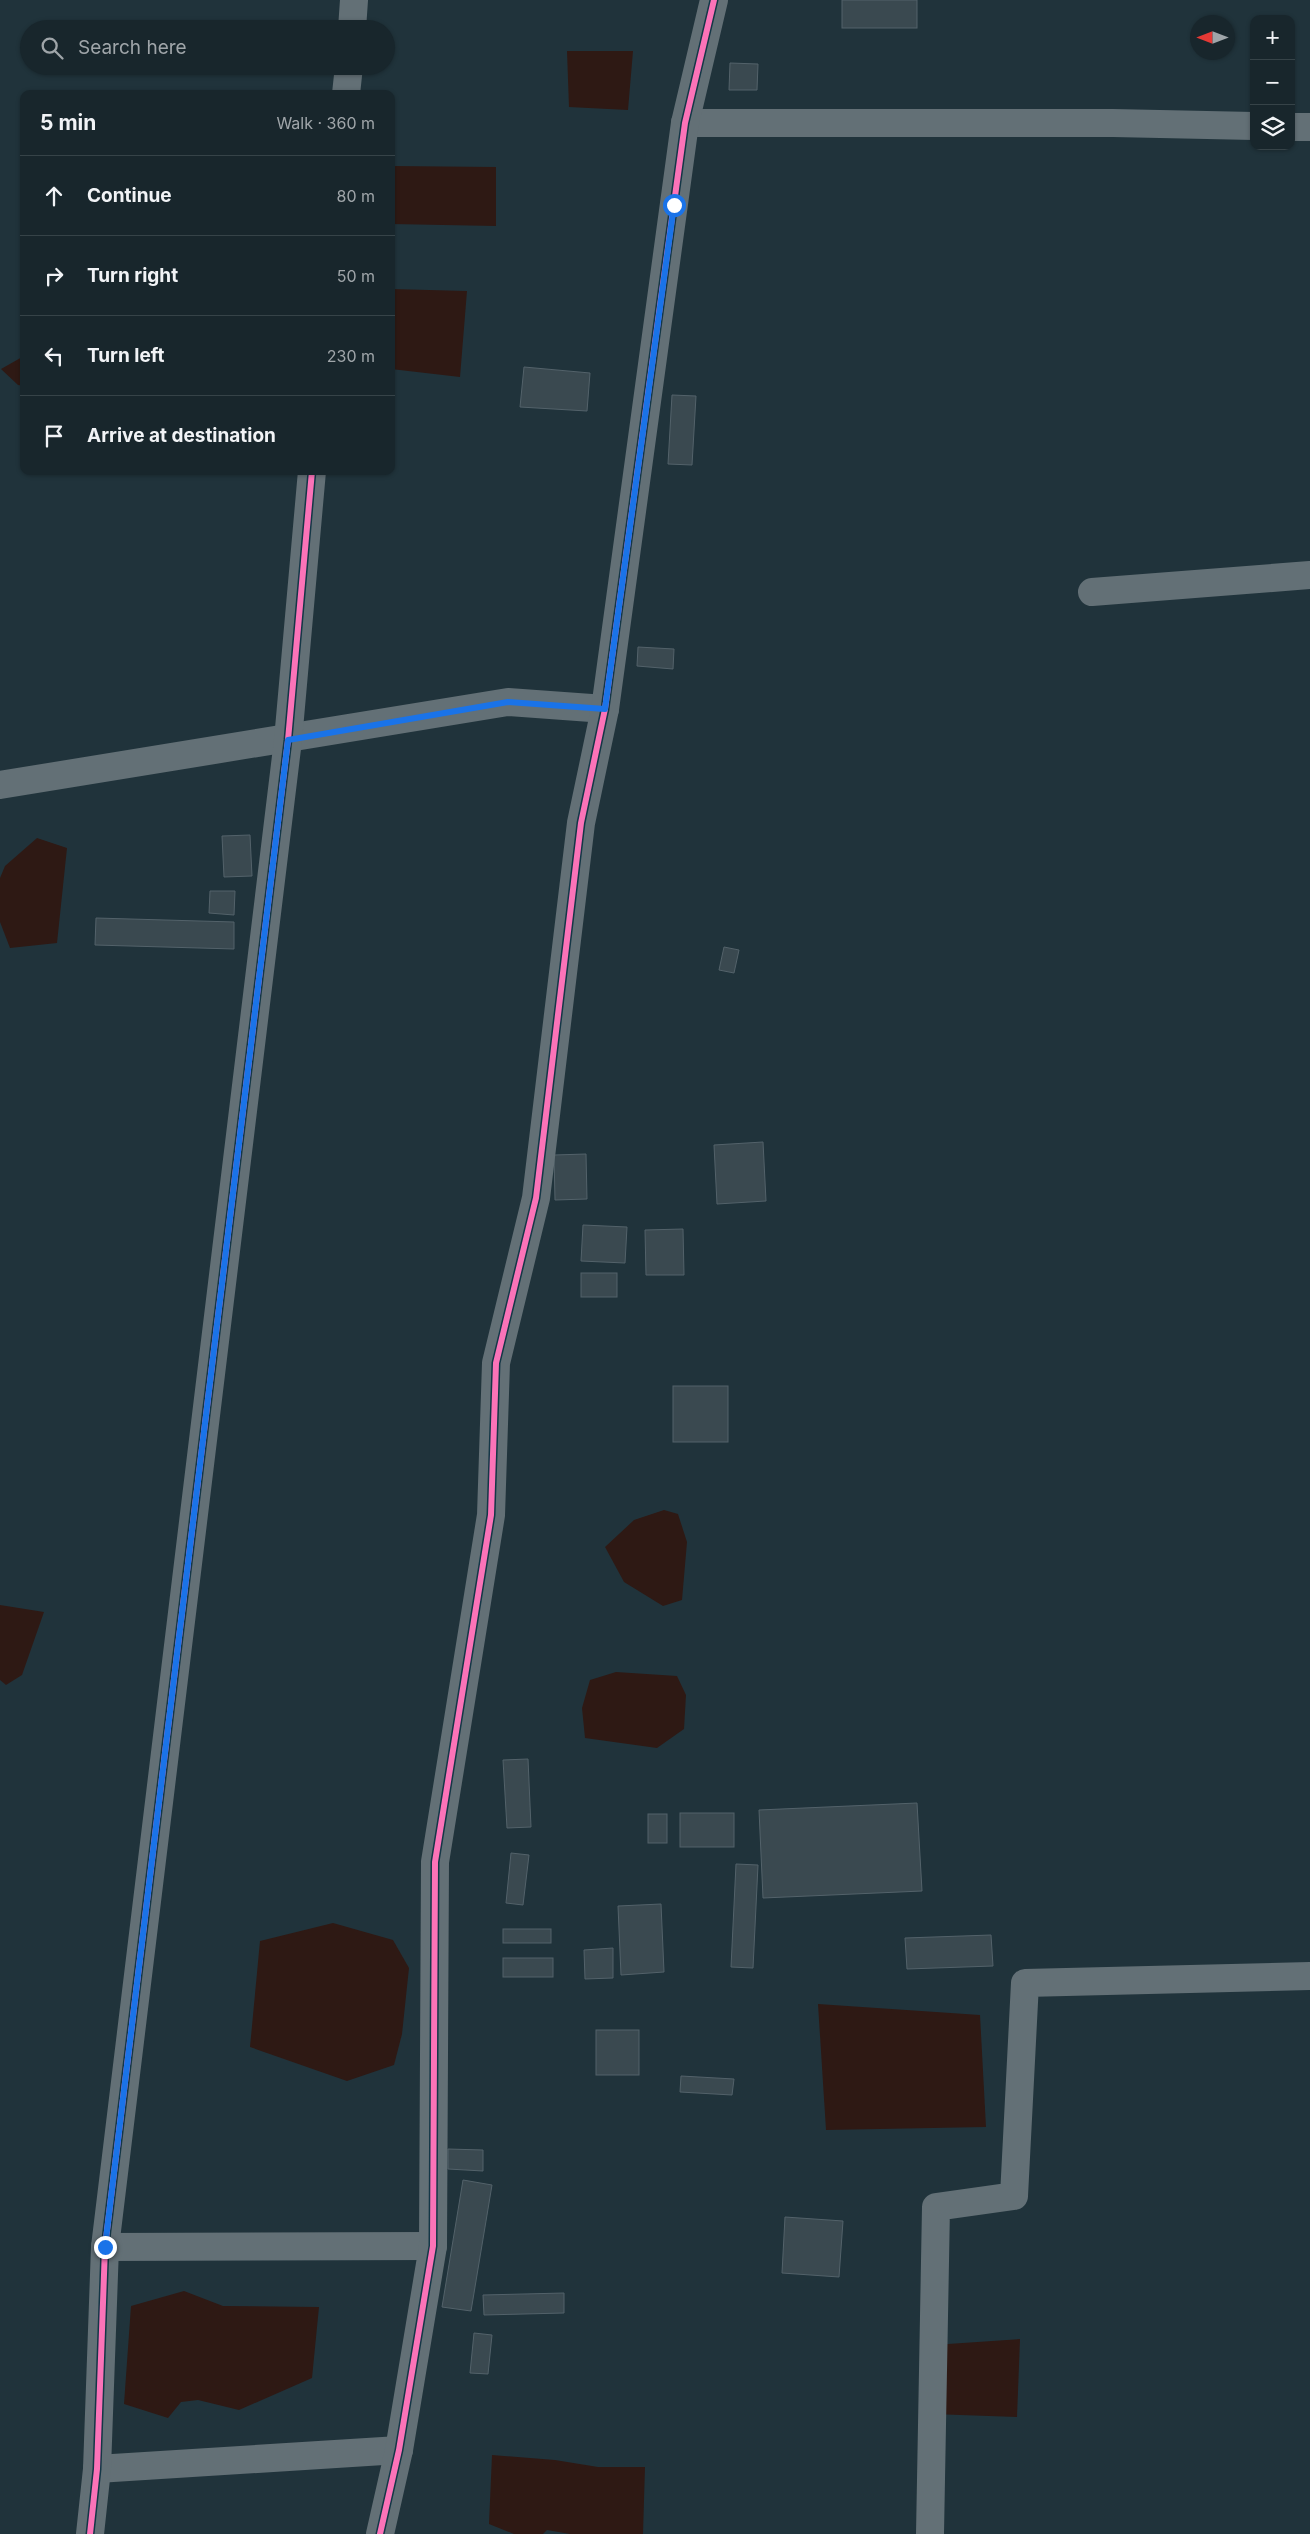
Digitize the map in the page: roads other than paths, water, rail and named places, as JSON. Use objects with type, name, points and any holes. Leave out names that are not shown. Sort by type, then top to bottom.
[{"type":"street","points":[[353,20],[354,0]]},
{"type":"street","points":[[380,2534],[399,2450],[433,2246],[435,1862],[491,1515],[496,1364],[536,1198],[581,823],[605,709],[685,123],[714,0]]},
{"type":"street","points":[[346,90],[347,75]]},
{"type":"street","points":[[685,123],[1113,123],[1250,126]]},
{"type":"street","points":[[1295,127],[1310,127]]},
{"type":"street","points":[[90,2534],[97,2469],[105,2247],[288,740],[312,475]]},
{"type":"street","points":[[1092,592],[1310,575]]},
{"type":"street","points":[[0,785],[288,740],[508,702],[605,709]]},
{"type":"street","points":[[930,2534],[936,2207],[1014,2196],[1025,1983],[1310,1976]]},
{"type":"street","points":[[105,2247],[433,2246]]},
{"type":"street","points":[[97,2469],[399,2450]]}]
